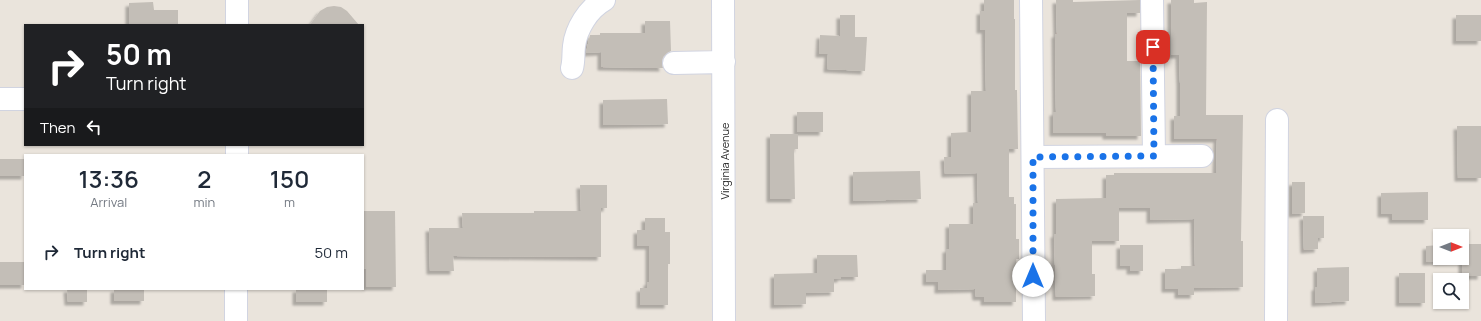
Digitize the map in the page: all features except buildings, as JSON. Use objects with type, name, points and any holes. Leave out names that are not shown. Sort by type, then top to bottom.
[{"type":"street","points":[[237,0],[237,24]]},
{"type":"street","points":[[572,68],[574,45],[584,20],[598,3],[604,0]]},
{"type":"street","name":"Virginia Avenue","points":[[723,0],[724,321]]},
{"type":"street","points":[[1031,0],[1034,321]]},
{"type":"street","points":[[1152,0],[1154,156]]},
{"type":"street","points":[[674,63],[724,62]]},
{"type":"street","points":[[0,99],[24,99]]},
{"type":"street","points":[[1276,321],[1277,120]]},
{"type":"street","points":[[1033,157],[1202,156]]},
{"type":"street","points":[[236,290],[236,321]]},
{"type":"route","points":[[1033,276],[1033,157],[1154,156],[1153,47]]}]
